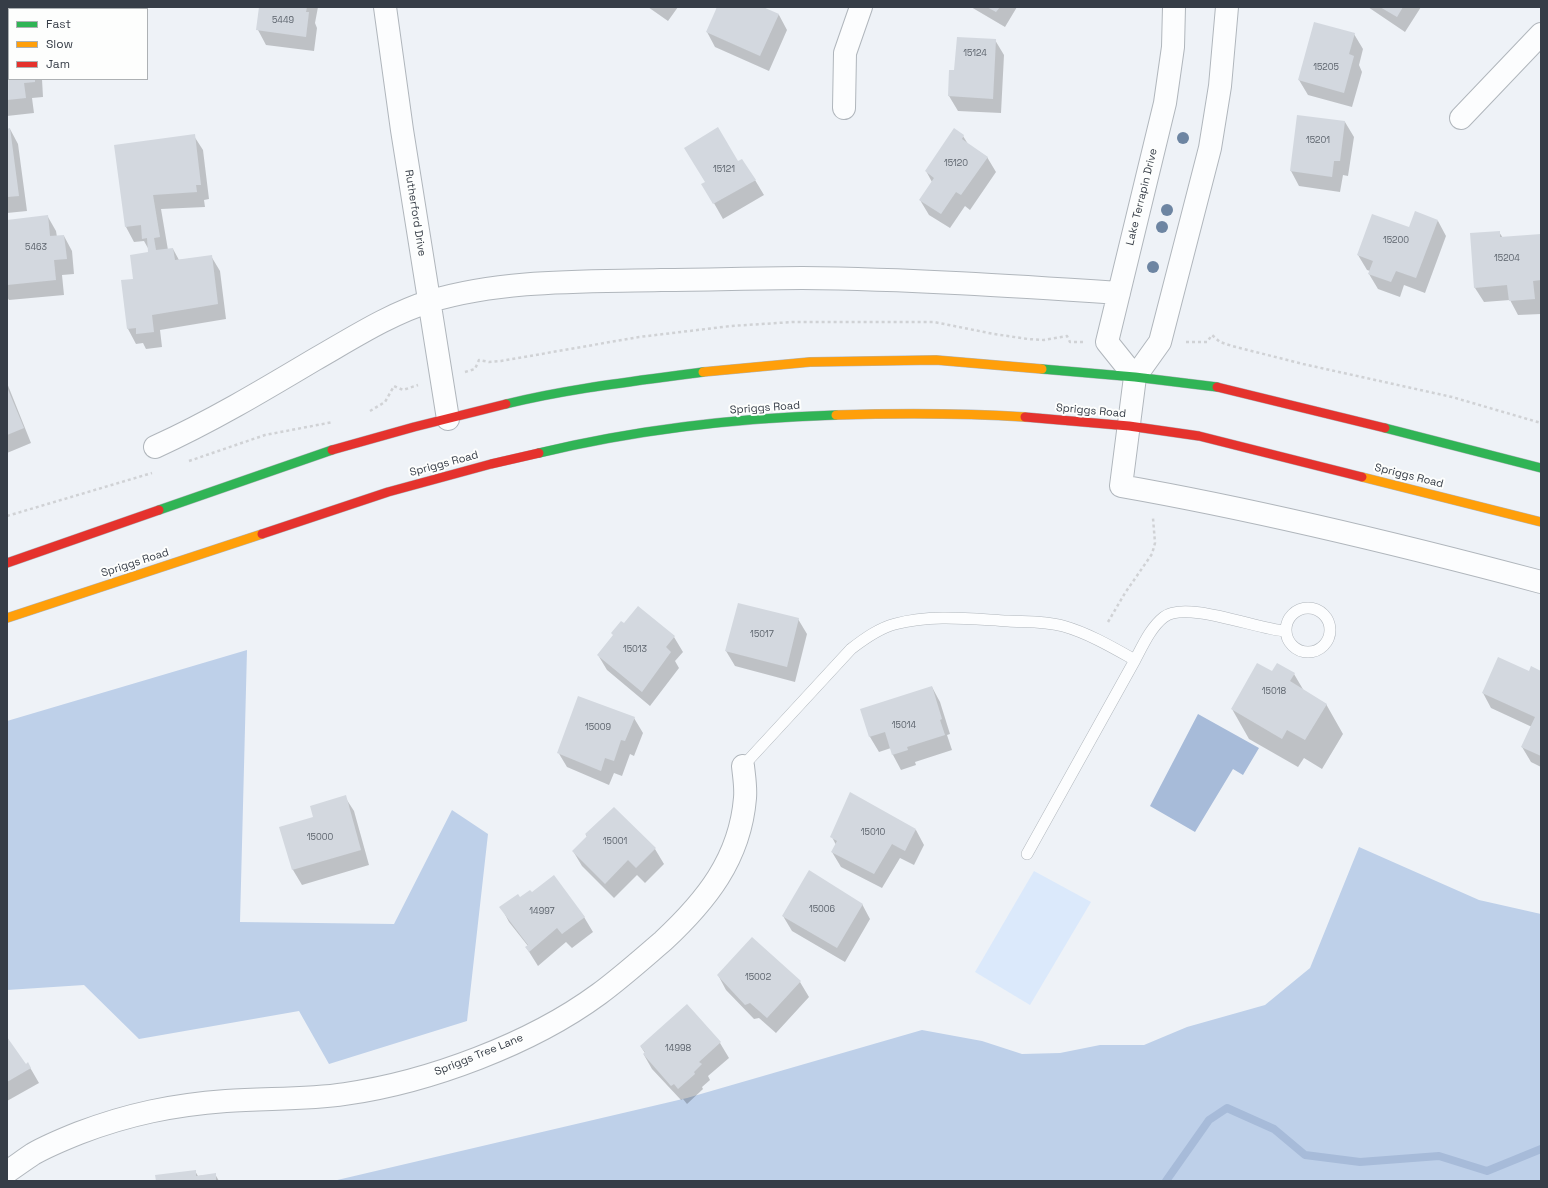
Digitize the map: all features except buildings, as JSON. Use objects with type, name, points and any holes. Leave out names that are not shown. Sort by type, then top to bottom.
[{"type":"main road","points":[[7,563],[329,451],[534,397],[611,384],[711,371],[810,362],[936,360],[1135,377],[1216,387],[1541,468]]},
{"type":"main road","name":"Spriggs Road","points":[[7,618],[388,492],[491,464],[584,442],[730,422],[828,415],[897,413],[984,414],[1073,420],[1199,436],[1541,522]]},
{"type":"street","name":"Rutherford Drive","points":[[385,7],[393,72],[448,419]]},
{"type":"street","points":[[844,108],[845,52],[861,7]]},
{"type":"street","name":"Lake Terrapin Drive","points":[[1135,377],[1107,342],[1165,102],[1173,47],[1174,7]]},
{"type":"street","points":[[1227,7],[1220,86],[1210,148],[1160,342],[1135,377],[1121,486],[1152,491],[1354,534],[1541,582]]},
{"type":"street","points":[[1461,118],[1541,34]]},
{"type":"street","points":[[155,447],[220,415],[361,333],[396,315],[429,302],[485,289],[552,283],[803,278],[950,283],[1119,293]]},
{"type":"street","name":"Spriggs Tree Lane","points":[[7,1172],[35,1153],[68,1138],[110,1121],[151,1110],[194,1104],[345,1094],[397,1084],[448,1069],[497,1050],[546,1028],[598,995],[636,965],[678,926],[713,886],[733,852],[742,822],[745,795],[743,766]]},
{"type":"lane","points":[[1310,607],[1324,614],[1328,620],[1330,628],[1329,635],[1322,647],[1309,652],[1302,652],[1296,649],[1287,638],[1285,631],[1286,623],[1290,616],[1296,611],[1310,607]]},
{"type":"lane","points":[[1027,854],[1135,660],[1151,632],[1160,620],[1172,612],[1184,611],[1200,613],[1266,629],[1285,631]]},
{"type":"lane","points":[[743,766],[851,650],[863,639],[894,624],[912,620],[953,618],[1042,622],[1062,625],[1082,632],[1135,660]]},
{"type":"path","points":[[475,369],[479,360],[489,362],[501,361],[639,337],[731,326],[792,322],[934,322],[1028,339],[1044,340],[1067,336],[1070,342]]},
{"type":"path","points":[[1206,342],[1212,335],[1218,341],[1232,346],[1325,369],[1452,397],[1541,423]]},
{"type":"path","points":[[364,413],[381,406],[388,398],[394,386],[403,390]]},
{"type":"path","points":[[182,463],[265,435],[337,421]]},
{"type":"path","points":[[7,516],[154,473]]},
{"type":"path","points":[[1108,622],[1125,593],[1152,554],[1154,548],[1152,491]]},
{"type":"shaded area","points":[[247,650],[240,922],[394,924],[452,810],[488,834],[467,1021],[329,1064],[299,1011],[139,1039],[84,985],[7,990],[7,721]]},
{"type":"shaded area","points":[[1198,714],[1259,748],[1243,775],[1233,769],[1195,832],[1150,806]]},
{"type":"shaded area","points":[[1359,847],[1479,900],[1541,914],[1541,1181],[333,1181],[687,1098],[922,1030],[982,1041],[1022,1054],[1060,1053],[1100,1045],[1144,1045],[1187,1027],[1265,1005],[1310,968]]},
{"type":"shaded area","points":[[1034,871],[1091,902],[1030,1005],[975,972]]},
{"type":"waterway","points":[[1166,1181],[1209,1120],[1227,1108],[1274,1129],[1305,1155],[1360,1162],[1439,1156],[1487,1171],[1541,1149]]},
{"type":"traffic: fast","points":[[1042,369],[1135,377],[1217,387]]},
{"type":"traffic: fast","points":[[506,404],[579,389],[703,372]]},
{"type":"traffic: fast","points":[[539,453],[612,438],[686,426],[761,419],[836,415]]},
{"type":"traffic: fast","points":[[1385,428],[1541,468]]},
{"type":"traffic: fast","points":[[159,510],[332,450]]},
{"type":"traffic: slow","points":[[703,372],[810,362],[936,360],[1042,369]]},
{"type":"traffic: slow","points":[[836,415],[930,414],[1025,417]]},
{"type":"traffic: slow","points":[[1362,477],[1541,522]]},
{"type":"traffic: slow","points":[[7,618],[262,534]]},
{"type":"traffic: jam","points":[[1217,387],[1385,428]]},
{"type":"traffic: jam","points":[[332,450],[414,427],[506,404]]},
{"type":"traffic: jam","points":[[1025,417],[1129,426],[1199,436],[1362,477]]},
{"type":"traffic: jam","points":[[262,534],[388,492],[491,464],[539,453]]},
{"type":"traffic: jam","points":[[7,563],[159,510]]}]
